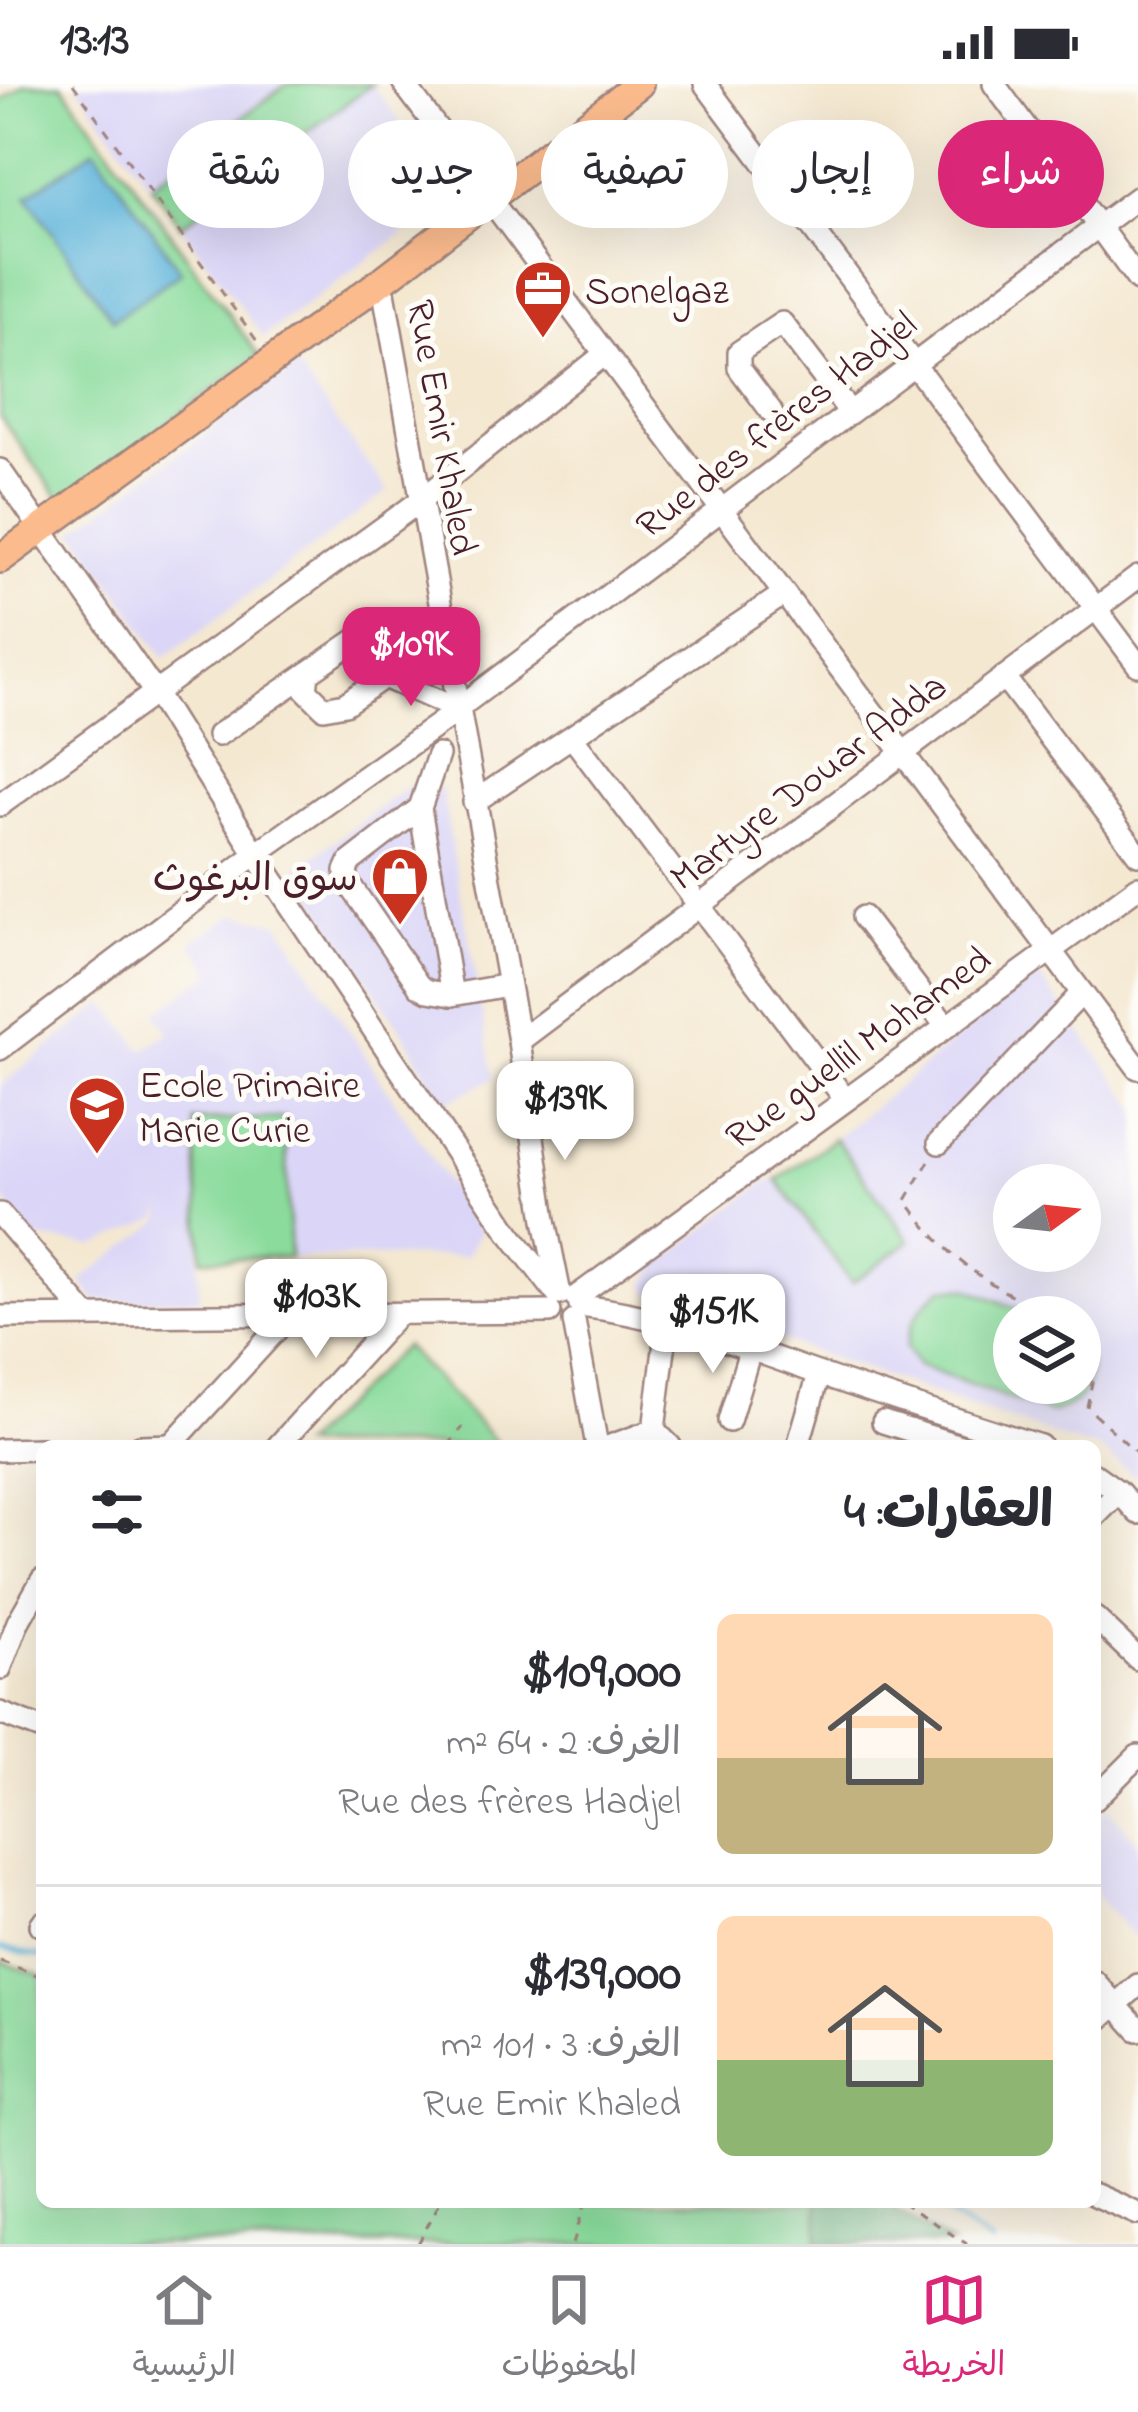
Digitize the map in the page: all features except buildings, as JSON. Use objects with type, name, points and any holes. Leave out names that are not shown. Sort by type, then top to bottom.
[{"type":"main road","points":[[517,178],[640,84]]},
{"type":"main road","points":[[0,559],[451,228]]},
{"type":"street","points":[[404,84],[431,120]]},
{"type":"street","points":[[705,84],[1138,665]]},
{"type":"street","points":[[994,84],[1020,120]]},
{"type":"street","name":"Rue des frères Hadjel","points":[[1104,222],[1138,197]]},
{"type":"street","points":[[512,228],[1138,1069]]},
{"type":"street","name":"Rue des frères Hadjel","points":[[0,1049],[1095,228]]},
{"type":"street","points":[[1099,228],[1138,280]]},
{"type":"street","name":"Rue Emir Khaled","points":[[382,280],[519,1041],[544,1220],[596,1440]]},
{"type":"street","points":[[771,411],[739,368],[739,352],[782,323],[849,411]]},
{"type":"street","points":[[0,805],[420,501],[605,354]]},
{"type":"street","points":[[0,470],[154,691],[256,854],[511,1235],[566,1304]]},
{"type":"street","name":"Martyre Douar Adda","points":[[519,1041],[1138,577]]},
{"type":"street","points":[[474,802],[784,594]]},
{"type":"street","points":[[218,736],[356,640],[384,677],[457,710]]},
{"type":"street","points":[[308,673],[306,690],[324,708],[345,704],[384,677]]},
{"type":"street","points":[[1004,677],[1138,854]]},
{"type":"street","points":[[573,738],[845,1099]]},
{"type":"street","points":[[397,753],[466,758]]},
{"type":"street","points":[[438,755],[420,808],[452,995]]},
{"type":"street","points":[[420,808],[350,862],[348,882],[419,986],[452,995],[508,985]]},
{"type":"street","name":"Rue guellil Mohamed","points":[[566,1304],[1138,887]]},
{"type":"street","points":[[862,917],[946,1026]]},
{"type":"street","points":[[939,1143],[1082,993]]},
{"type":"street","points":[[0,1214],[87,1316]]},
{"type":"street","points":[[511,1235],[537,1232],[544,1220]]},
{"type":"street","points":[[618,1263],[612,1287],[636,1312]]},
{"type":"street","points":[[0,1317],[397,1315],[566,1304],[636,1312],[1022,1440]]},
{"type":"street","points":[[176,1440],[291,1314]]},
{"type":"street","points":[[283,1440],[397,1315]]},
{"type":"street","points":[[662,1438],[667,1324]]},
{"type":"street","points":[[729,1421],[751,1347]]},
{"type":"street","points":[[800,1440],[819,1374]]},
{"type":"street","points":[[876,1440],[889,1395]]},
{"type":"street","points":[[883,1422],[942,1440]]},
{"type":"street","points":[[0,1450],[36,1449]]},
{"type":"street","points":[[1101,1479],[1138,1513]]},
{"type":"street","points":[[1101,1510],[1119,1492]]},
{"type":"street","points":[[0,1669],[36,1590]]},
{"type":"street","points":[[1101,1624],[1138,1659]]},
{"type":"street","points":[[0,1713],[36,1727]]},
{"type":"street","points":[[1101,1793],[1137,1760]]},
{"type":"street","points":[[1101,2018],[1138,1985]]},
{"type":"street","points":[[1101,1989],[1138,2030]]},
{"type":"street","points":[[1101,2197],[1138,2214]]},
{"type":"path","points":[[73,84],[272,360]]},
{"type":"path","points":[[939,1143],[906,1201],[931,1234],[990,1286],[1011,1296]]},
{"type":"path","points":[[1088,1404],[1138,1454]]},
{"type":"path","points":[[453,1440],[464,1426]]},
{"type":"path","points":[[0,1961],[36,1975]]},
{"type":"path","points":[[418,2244],[437,2208]]},
{"type":"path","points":[[573,2244],[583,2208]]},
{"type":"path","points":[[910,2208],[967,2244]]},
{"type":"shaded area","points":[[76,84],[287,84],[238,120],[167,120],[167,172],[150,185]]},
{"type":"shaded area","points":[[372,84],[398,120],[348,120],[348,228],[411,228],[263,337],[182,228],[324,228],[324,120]]},
{"type":"shaded area","points":[[296,366],[388,491],[164,658],[75,531]]},
{"type":"shaded area","name":"سوق البرغوث","points":[[412,784],[441,788],[494,1078],[442,1104],[409,1042],[295,870]]},
{"type":"shaded area","points":[[234,914],[279,923],[480,1232],[466,1256],[202,1259],[199,1232],[199,1299],[95,1301],[81,1280],[161,1221],[163,1208],[157,1219],[94,1246],[31,1237],[0,1193],[0,1086],[105,1003],[143,1050],[170,1033],[156,1013],[212,973],[192,943]]},
{"type":"shaded area","points":[[1037,973],[1138,1109],[1138,1478],[1101,1450],[1101,1440],[1068,1440],[649,1293],[645,1284],[657,1267],[764,1183],[778,1180],[836,1138]]},
{"type":"shaded area","points":[[1108,1808],[1138,1843],[1138,1942],[1101,1901],[1101,1815]]},
{"type":"green space","points":[[25,84],[62,84],[259,356],[61,501],[0,417],[0,102]]},
{"type":"green space","points":[[287,84],[372,84],[324,120],[239,120]]},
{"type":"green space","points":[[167,173],[167,207],[151,185]]},
{"type":"green space","points":[[285,1118],[290,1257],[202,1259],[194,1121]]},
{"type":"green space","points":[[835,1138],[910,1241],[852,1283],[777,1180]]},
{"type":"green space","points":[[943,1288],[967,1288],[993,1299],[993,1393],[918,1366],[906,1347],[923,1307]]},
{"type":"green space","points":[[404,1346],[494,1440],[307,1440]]},
{"type":"green space","points":[[1025,1404],[1070,1404],[1050,1413]]},
{"type":"green space","points":[[0,1961],[36,1974],[36,2208],[818,2208],[819,2244],[0,2244]]},
{"type":"green space","points":[[818,2208],[892,2208],[951,2244],[819,2244]]},
{"type":"water","points":[[95,149],[181,272],[113,320],[27,196]]},
{"type":"waterway","points":[[0,1948],[36,1956]]},
{"type":"waterway","points":[[938,2208],[992,2244]]},
{"type":"place","name":"Sonelgaz","points":[[543,340]]},
{"type":"place","name":"سوق البرغوث","points":[[400,927]]},
{"type":"place","name":"Ecole Primaire Marie Curie","points":[[97,1156]]}]
